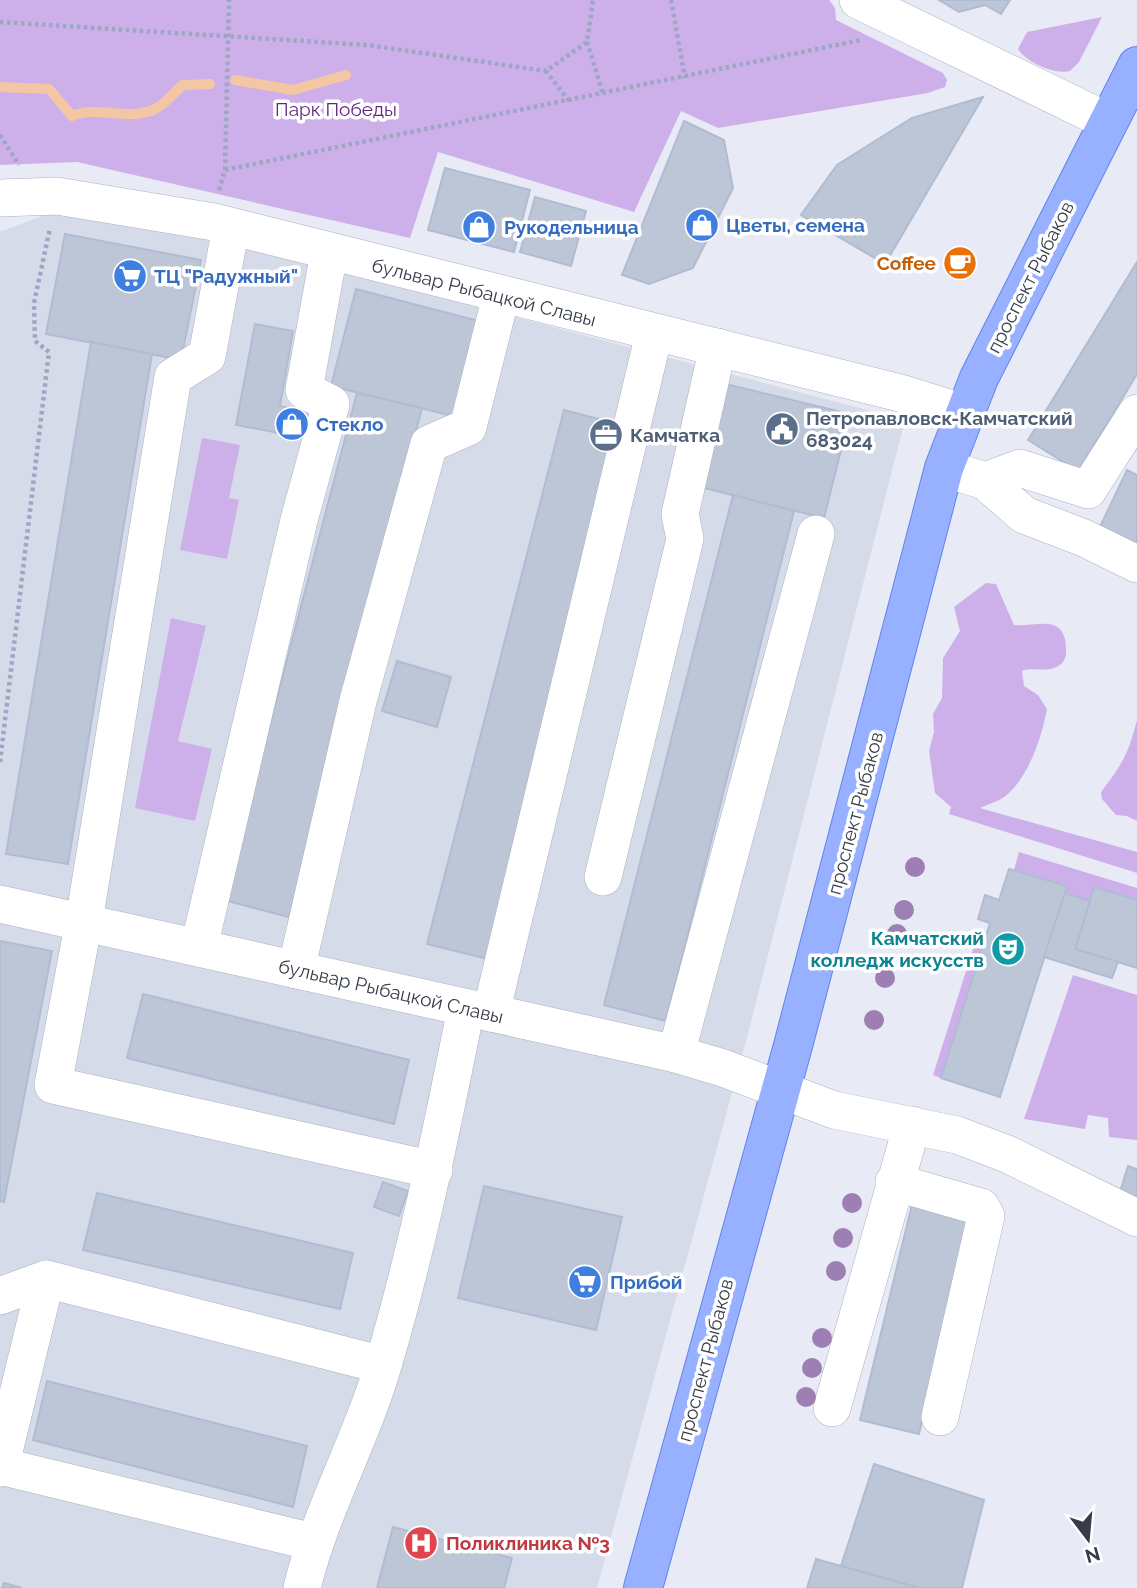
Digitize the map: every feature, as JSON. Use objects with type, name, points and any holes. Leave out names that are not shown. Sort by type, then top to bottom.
[{"type":"main road","name":"проспект Рыбаков","points":[[643,1588],[861,791],[944,468],[964,413],[1137,66]]},
{"type":"street","points":[[858,0],[1109,122]]},
{"type":"street","name":"бульвар Рыбацкой Славы","points":[[0,198],[57,196],[223,225],[653,334],[718,347],[900,393],[964,413]]},
{"type":"street","points":[[223,225],[207,356],[173,377],[84,921],[53,1085],[434,1170]]},
{"type":"street","points":[[199,947],[299,520],[331,404],[304,390],[329,253]]},
{"type":"street","points":[[296,970],[358,701],[429,444],[468,427],[501,296]]},
{"type":"street","points":[[302,1588],[313,1542],[383,1365],[478,1011],[653,334]]},
{"type":"street","points":[[603,877],[685,539],[680,514],[718,347]]},
{"type":"street","points":[[985,481],[1020,468],[1088,490],[1137,414]]},
{"type":"street","points":[[944,468],[985,481],[1024,515],[1084,538],[1137,564]]},
{"type":"street","points":[[676,1054],[816,534]]},
{"type":"street","name":"бульвар Рыбацкой Славы","points":[[0,904],[676,1054],[779,1088],[834,1110],[957,1135],[1007,1154],[1137,1218]]},
{"type":"street","points":[[832,1408],[912,1125]]},
{"type":"street","points":[[894,1182],[981,1208],[986,1216],[940,1417]]},
{"type":"street","points":[[0,1296],[46,1279],[383,1365]]},
{"type":"street","points":[[46,1279],[0,1467],[313,1542]]},
{"type":"path","points":[[223,225],[229,0]]},
{"type":"path","points":[[593,0],[587,42],[603,94]]},
{"type":"path","points":[[671,0],[685,78]]},
{"type":"path","points":[[0,22],[367,45],[546,71],[587,42]]},
{"type":"path","points":[[225,170],[685,78],[874,37]]},
{"type":"path","points":[[546,71],[569,101]]},
{"type":"path","points":[[0,762],[49,352],[35,341],[34,303],[57,196]]},
{"type":"shaded area","points":[[62,208],[215,238],[905,420],[745,1045],[597,1588],[0,1588],[0,232]]},
{"type":"green space","name":"Парк Победы","points":[[0,0],[829,0],[835,8],[836,20],[943,73],[947,80],[945,87],[928,93],[718,128],[681,111],[634,212],[438,152],[410,238],[77,162],[0,165]]},
{"type":"green space","points":[[1102,17],[1079,62],[1070,71],[1056,71],[1041,66],[1018,49],[1027,32]]},
{"type":"green space","points":[[202,438],[240,445],[229,498],[239,500],[227,559],[180,550]]},
{"type":"green space","points":[[986,583],[996,584],[1014,625],[1056,626],[1062,631],[1066,652],[1063,662],[1054,668],[1022,671],[1024,686],[1038,695],[1047,709],[1042,731],[1029,765],[1016,785],[1002,798],[980,808],[1137,852],[1137,873],[949,814],[951,807],[935,793],[929,751],[934,732],[933,714],[942,698],[943,658],[960,631],[954,607]]},
{"type":"green space","points":[[171,618],[206,626],[178,741],[212,749],[195,821],[135,808]]},
{"type":"green space","points":[[1137,720],[1137,821],[1116,815],[1102,799],[1101,792],[1124,758]]},
{"type":"green space","points":[[1019,852],[1137,888],[1137,900],[1095,887],[1090,901],[1065,893],[1066,886],[1014,870]]},
{"type":"green space","points":[[974,946],[982,949],[941,1078],[933,1075]]},
{"type":"green space","points":[[1073,975],[1137,995],[1137,1140],[1109,1137],[1108,1118],[1088,1115],[1085,1129],[1024,1119]]},
{"type":"building","points":[[939,0],[1010,0],[1001,14],[985,5],[959,12]]},
{"type":"building","points":[[983,97],[885,264],[801,215],[837,165],[912,118]]},
{"type":"building","points":[[684,121],[724,140],[733,188],[693,268],[649,284],[622,275]]},
{"type":"building","points":[[445,168],[530,190],[514,252],[428,230]]},
{"type":"building","points":[[535,197],[586,211],[571,266],[520,252]]},
{"type":"building","points":[[65,234],[201,260],[181,360],[46,334]]},
{"type":"building","points":[[1137,262],[1137,374],[1078,471],[1028,440]]},
{"type":"building","points":[[356,289],[486,323],[461,418],[331,386]]},
{"type":"building","points":[[255,324],[293,331],[280,406],[310,412],[306,438],[236,425]]},
{"type":"building","points":[[91,342],[152,354],[68,864],[6,854]]},
{"type":"building","points":[[726,384],[850,414],[824,518],[700,487]]},
{"type":"building","points":[[357,393],[422,408],[289,917],[224,900]]},
{"type":"building","points":[[564,410],[625,426],[488,959],[427,944]]},
{"type":"building","points":[[1127,470],[1137,475],[1137,549],[1098,531]]},
{"type":"building","points":[[733,495],[794,511],[666,1021],[604,1005]]},
{"type":"building","points":[[397,661],[451,677],[437,727],[382,711]]},
{"type":"building","points":[[1009,869],[1067,886],[1000,1097],[941,1078],[990,923],[978,919],[985,895],[999,900]]},
{"type":"building","points":[[1094,887],[1137,900],[1137,968],[1075,949]]},
{"type":"building","points":[[1065,893],[1090,901],[1075,949],[1118,962],[1112,978],[1044,957]]},
{"type":"building","points":[[0,941],[52,951],[4,1202],[0,1201]]},
{"type":"building","points":[[143,994],[409,1060],[394,1124],[127,1058]]},
{"type":"building","points":[[1128,1166],[1137,1169],[1137,1197],[1120,1192]]},
{"type":"building","points":[[383,1182],[408,1191],[399,1216],[374,1207]]},
{"type":"building","points":[[484,1186],[622,1217],[596,1330],[458,1298]]},
{"type":"building","points":[[97,1193],[353,1253],[340,1309],[83,1250]]},
{"type":"building","points":[[914,1196],[973,1211],[919,1434],[860,1420]]},
{"type":"building","points":[[47,1381],[307,1446],[293,1507],[33,1440]]},
{"type":"building","points":[[874,1464],[984,1500],[962,1588],[919,1588],[841,1566]]},
{"type":"building","name":"Поликлиника №3","points":[[393,1527],[512,1558],[504,1588],[377,1588]]},
{"type":"building","points":[[816,1559],[841,1566],[919,1588],[807,1588]]},
{"type":"building","points":[[4,1583],[22,1588],[2,1588]]},
{"type":"waterway","points":[[235,80],[293,90],[346,75]]},
{"type":"waterway","points":[[0,87],[49,89],[72,116],[91,112],[143,113],[161,105],[183,85],[210,84]]},
{"type":"place","name":"Цветы, семена","points":[[702,225]]},
{"type":"place","name":"Рукодельница","points":[[479,227]]},
{"type":"place","name":"Coffee","points":[[960,263]]},
{"type":"place","name":"ТЦ \"Радужный\"","points":[[130,276]]},
{"type":"place","name":"Стекло","points":[[292,424]]},
{"type":"place","name":"Петропавловск-Камчатский 683024","points":[[782,429]]},
{"type":"place","name":"Камчатка","points":[[606,435]]},
{"type":"place","name":"Камчатский колледж искусств","points":[[1008,949]]},
{"type":"place","name":"Прибой","points":[[585,1282]]},
{"type":"place","name":"Поликлиника №3","points":[[421,1543]]}]
